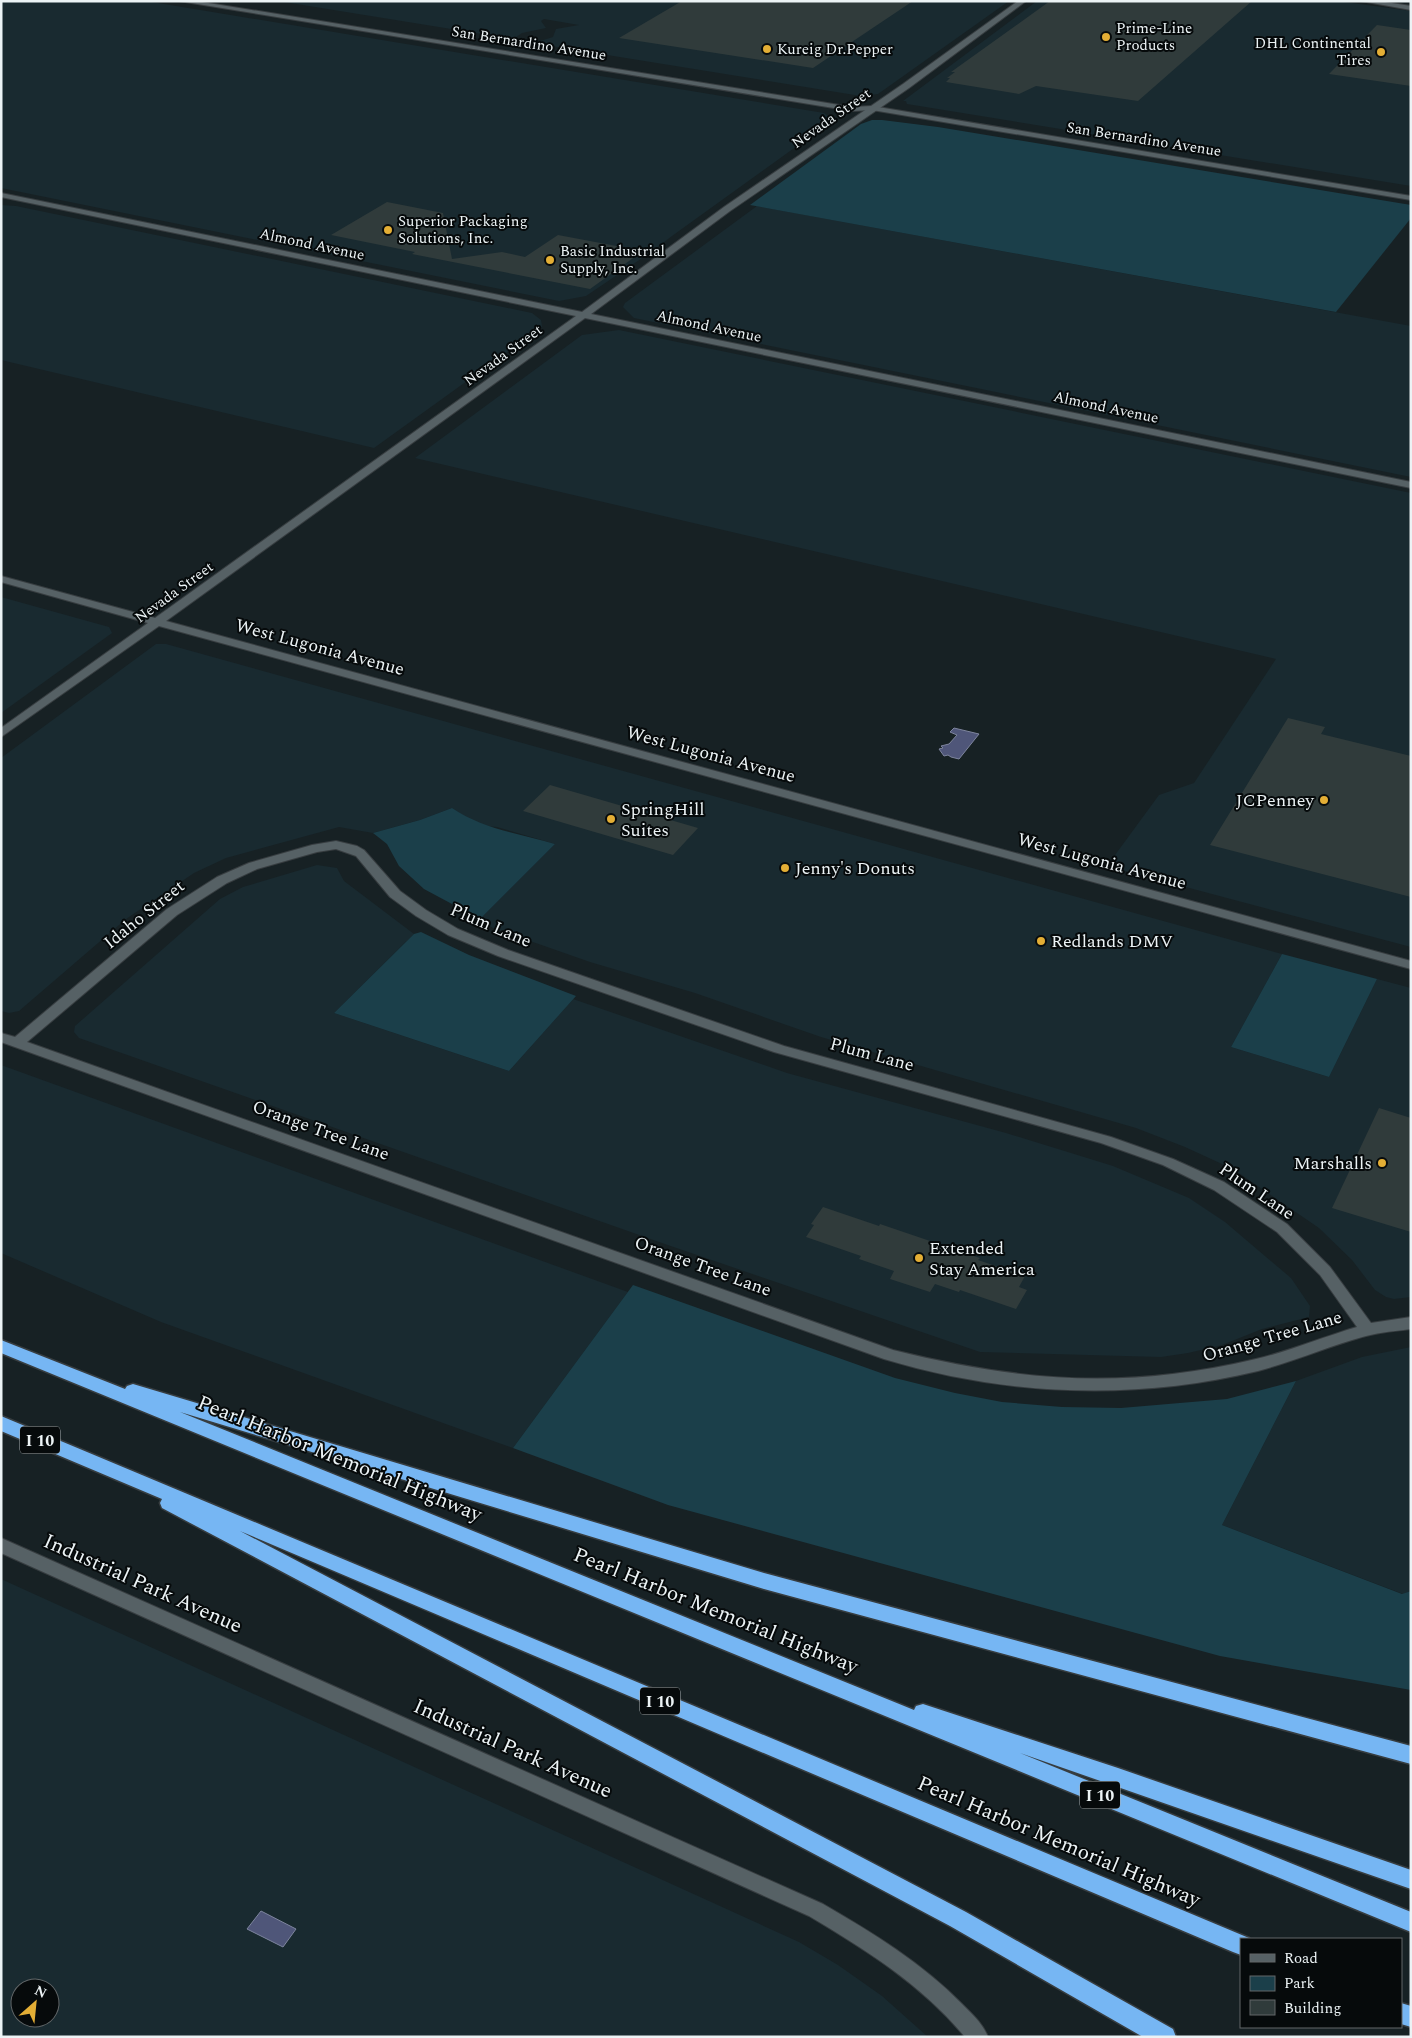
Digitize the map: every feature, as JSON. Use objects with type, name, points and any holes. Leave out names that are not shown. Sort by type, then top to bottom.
[{"type":"highway","name":"Pearl Harbor Memorial Highway","points":[[1,1346],[1411,1922]]},
{"type":"highway","points":[[43,1364],[764,1581],[1411,1755]]},
{"type":"highway","name":"Pearl Harbor Memorial Highway","points":[[1,1423],[1240,1945]]},
{"type":"highway","points":[[79,1456],[958,1919],[1166,2037]]},
{"type":"highway","points":[[790,1667],[1118,1777],[1411,1880]]},
{"type":"street","name":"San Bernardino Avenue","points":[[182,1],[848,108],[872,108],[1411,198]]},
{"type":"street","name":"Nevada Street","points":[[1,734],[583,315],[727,209],[1023,1]]},
{"type":"street","points":[[1364,1],[1411,8]]},
{"type":"street","name":"San Bernardino Avenue","points":[[555,53],[860,103],[872,108]]},
{"type":"street","name":"Almond Avenue","points":[[1,195],[1411,485]]},
{"type":"street","name":"West Lugonia Avenue","points":[[1,579],[1411,965]]},
{"type":"street","name":"Idaho Street","points":[[17,1043],[172,912],[199,893],[253,866],[316,848],[343,846]]},
{"type":"street","name":"Plum Lane","points":[[343,846],[360,853],[395,894],[421,913],[453,932],[503,953],[779,1049],[1106,1140],[1168,1162],[1219,1186],[1282,1228],[1325,1271],[1367,1329]]},
{"type":"street","name":"Orange Tree Lane","points":[[1,1037],[881,1352],[983,1377],[1034,1384],[1090,1386],[1141,1385],[1205,1377],[1260,1364],[1367,1329],[1411,1323]]},
{"type":"street","name":"Industrial Park Avenue","points":[[1,1545],[816,1910],[872,1942],[925,1981],[978,2037]]},
{"type":"shaded area","points":[[1,1],[146,1],[824,113],[833,120],[651,252],[586,296],[559,301],[1,188]]},
{"type":"shaded area","points":[[278,1],[1009,1],[878,94],[861,96],[539,44],[537,42],[553,37],[556,29],[579,25],[544,19],[541,21],[546,28],[522,33],[513,39]]},
{"type":"shaded area","points":[[1037,1],[1337,1],[1411,11],[1411,186],[907,104],[906,101],[903,101]]},
{"type":"shaded area","points":[[1,205],[16,206],[532,313],[541,320],[542,327],[374,448],[1,360]]},
{"type":"shaded area","points":[[757,206],[1411,326],[1411,477],[634,318],[623,307],[625,303]]},
{"type":"shaded area","points":[[619,330],[1411,493],[1411,947],[1107,866],[1159,795],[1194,783],[1276,659],[415,458],[582,335]]},
{"type":"shaded area","points":[[1,597],[109,627],[112,633],[1,713]]},
{"type":"shaded area","points":[[156,644],[166,644],[1282,954],[1231,1047],[1329,1077],[1377,979],[1411,988],[1411,1297],[1394,1299],[1386,1297],[1375,1290],[1352,1260],[1319,1228],[1233,1169],[1185,1147],[1136,1128],[821,1037],[695,993],[590,962],[493,928],[480,919],[555,844],[497,827],[485,826],[470,820],[452,808],[420,820],[373,833],[339,827],[226,858],[194,873],[126,919],[19,1011],[9,1013],[1,1011],[1,758]]},
{"type":"shaded area","points":[[954,728],[979,734],[959,759],[948,755],[944,756],[939,749],[943,748],[941,746],[949,744],[957,735],[950,732]]},
{"type":"shaded area","points":[[317,865],[337,868],[344,881],[414,934],[334,1013],[509,1071],[573,999],[787,1073],[1006,1133],[1113,1166],[1189,1198],[1225,1222],[1291,1278],[1310,1306],[1309,1317],[1262,1329],[1222,1345],[1161,1357],[980,1352],[662,1243],[79,1038],[74,1032],[75,1026],[220,899],[243,887]]},
{"type":"shaded area","points":[[1,1065],[628,1292],[513,1448],[161,1322],[1,1253]]},
{"type":"shaded area","points":[[1411,1347],[1411,1591],[1403,1594],[1222,1525],[1296,1381],[1362,1357]]},
{"type":"shaded area","points":[[1,1579],[799,1942],[838,1965],[882,1996],[928,2037],[1,2037]]},
{"type":"shaded area","points":[[261,1911],[296,1929],[283,1947],[247,1929]]},
{"type":"green space","points":[[872,120],[938,127],[1411,205],[1411,218],[1336,312],[750,205],[861,124]]},
{"type":"green space","points":[[452,808],[489,826],[555,844],[480,919],[424,889],[399,866],[387,844],[373,833],[420,820]]},
{"type":"green space","points":[[421,932],[469,955],[576,996],[509,1071],[334,1013],[414,934]]},
{"type":"green space","points":[[1282,954],[1377,979],[1329,1077],[1231,1047]]},
{"type":"green space","points":[[633,1285],[895,1378],[955,1393],[1002,1402],[1062,1407],[1121,1408],[1227,1399],[1296,1381],[1222,1525],[1402,1594],[1411,1591],[1411,1690],[1220,1656],[668,1505],[513,1448]]},
{"type":"building","name":"Kureig Dr.Pepper","points":[[682,1],[913,1],[813,68],[619,38]]},
{"type":"building","name":"Prime-Line Products","points":[[1050,1],[1252,1],[1138,101],[1036,86],[1019,94],[946,82],[950,78],[947,78],[955,72],[951,72]]},
{"type":"building","name":"DHL Continental Tires","points":[[1377,25],[1411,30],[1411,86],[1329,74]]},
{"type":"building","points":[[387,202],[443,213],[452,259],[502,252],[525,257],[558,235],[643,251],[590,289],[412,254],[415,252],[331,235]]},
{"type":"building","name":"JCPenney","points":[[1288,718],[1325,727],[1321,734],[1411,756],[1411,897],[1210,845]]},
{"type":"building","name":"SpringHill Suites","points":[[550,785],[698,828],[673,855],[523,811]]},
{"type":"building","name":"Marshalls","points":[[1379,1108],[1411,1118],[1411,1232],[1332,1208]]},
{"type":"building","name":"Extended Stay America","points":[[823,1207],[980,1258],[978,1260],[1025,1276],[1019,1287],[1027,1290],[1016,1309],[960,1290],[959,1292],[935,1284],[930,1292],[890,1279],[894,1271],[859,1259],[861,1256],[806,1237],[814,1225],[811,1224]]},
{"type":"place","name":"Prime-Line Products","points":[[1106,37]]},
{"type":"place","name":"Kureig Dr.Pepper","points":[[767,49]]},
{"type":"place","name":"DHL Continental Tires","points":[[1381,52]]},
{"type":"place","name":"Superior Packaging Solutions, Inc.","points":[[388,230]]},
{"type":"place","name":"Basic Industrial Supply, Inc.","points":[[550,260]]},
{"type":"place","name":"JCPenney","points":[[1324,800]]},
{"type":"place","name":"SpringHill Suites","points":[[611,819]]},
{"type":"place","name":"Jenny's Donuts","points":[[785,868]]},
{"type":"place","name":"Redlands DMV","points":[[1041,941]]},
{"type":"place","name":"Marshalls","points":[[1382,1163]]},
{"type":"place","name":"Extended Stay America","points":[[919,1258]]}]
